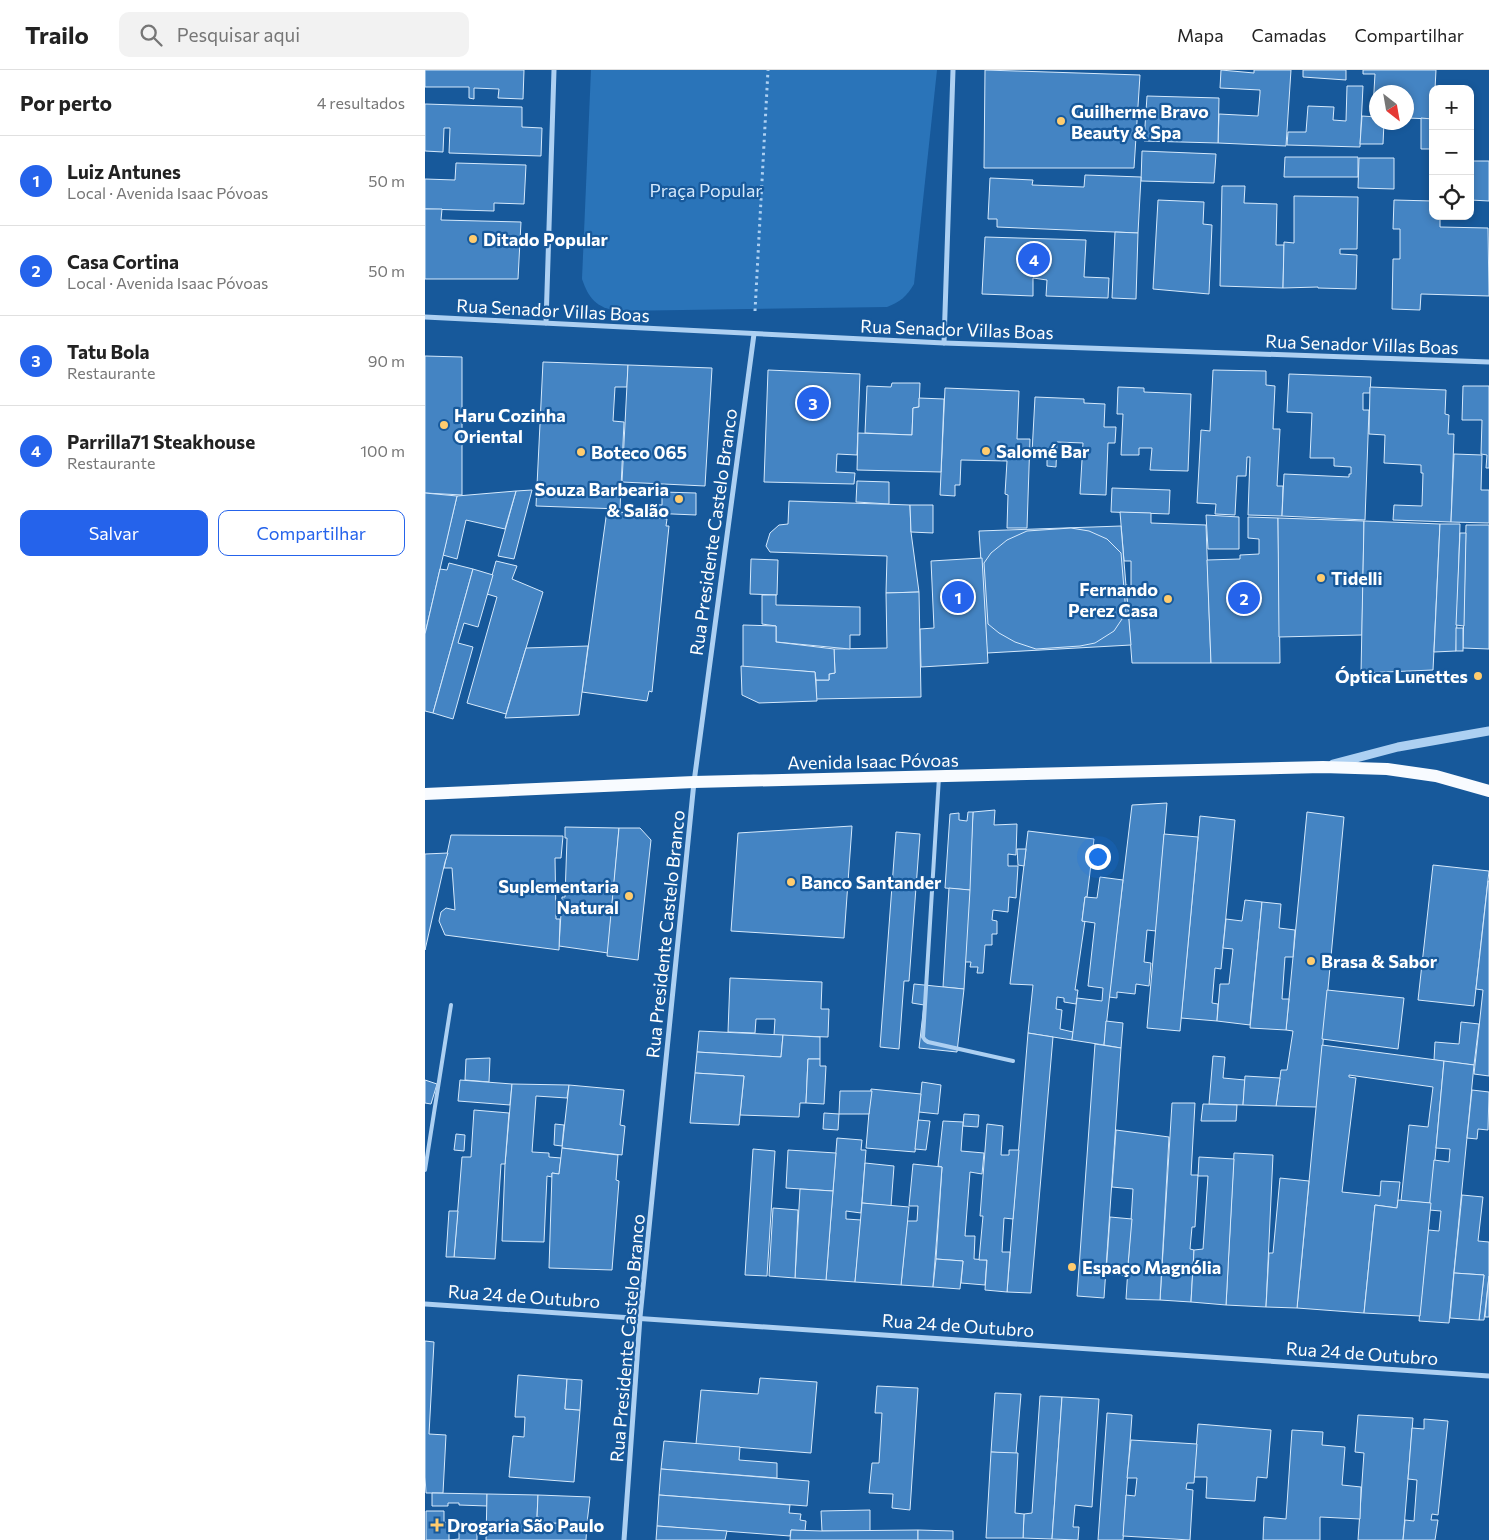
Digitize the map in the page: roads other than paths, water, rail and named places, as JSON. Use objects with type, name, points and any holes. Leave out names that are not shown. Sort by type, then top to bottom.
[{"type":"main road","name":"Avenida Isaac Póvoas","points":[[425,794],[694,782],[1323,767],[1387,769],[1436,776],[1489,791]]},
{"type":"street","points":[[546,323],[554,70]]},
{"type":"street","points":[[944,343],[953,70]]},
{"type":"street","name":"Rua Senador Villas Boas","points":[[425,317],[944,343],[1489,362]]},
{"type":"street","name":"Rua Presidente Castelo Branco","points":[[624,1540],[641,1317],[694,782],[754,334]]},
{"type":"street","name":"Avenida Isaac Póvoas","points":[[1323,767],[1398,747],[1489,731]]},
{"type":"street","name":"Rua 24 de Outubro","points":[[425,1304],[641,1317],[1489,1376]]},
{"type":"lane","points":[[939,777],[923,1036],[928,1042],[1013,1061]]},
{"type":"lane","points":[[425,1170],[451,1005]]},
{"type":"place","name":"Guilherme Bravo Beauty & Spa","points":[[1061,121]]},
{"type":"place","name":"Ditado Popular","points":[[473,239]]},
{"type":"place","name":"Parrilla71 Steakhouse","points":[[1034,259]]},
{"type":"place","name":"Tatu Bola","points":[[813,403]]},
{"type":"place","name":"Haru Cozinha Oriental","points":[[444,425]]},
{"type":"place","name":"Salomé Bar","points":[[986,451]]},
{"type":"place","name":"Boteco 065","points":[[581,452]]},
{"type":"place","name":"Souza Barbearia & Salão","points":[[679,499]]},
{"type":"place","name":"Tidelli","points":[[1321,578]]},
{"type":"place","name":"Luiz Antunes","points":[[958,597]]},
{"type":"place","name":"Casa Cortina","points":[[1244,598]]},
{"type":"place","name":"Fernando Perez Casa","points":[[1168,599]]},
{"type":"place","name":"Óptica Lunettes","points":[[1478,676]]},
{"type":"place","name":"Banco Santander","points":[[791,882]]},
{"type":"place","name":"Suplementaria Natural","points":[[629,896]]},
{"type":"place","name":"Brasa & Sabor","points":[[1311,961]]},
{"type":"place","name":"Espaço Magnólia","points":[[1072,1267]]},
{"type":"place","name":"Drogaria São Paulo","points":[[437,1525]]},
{"type":"park label","name":"Praça Popular","points":[[706,190]]}]
